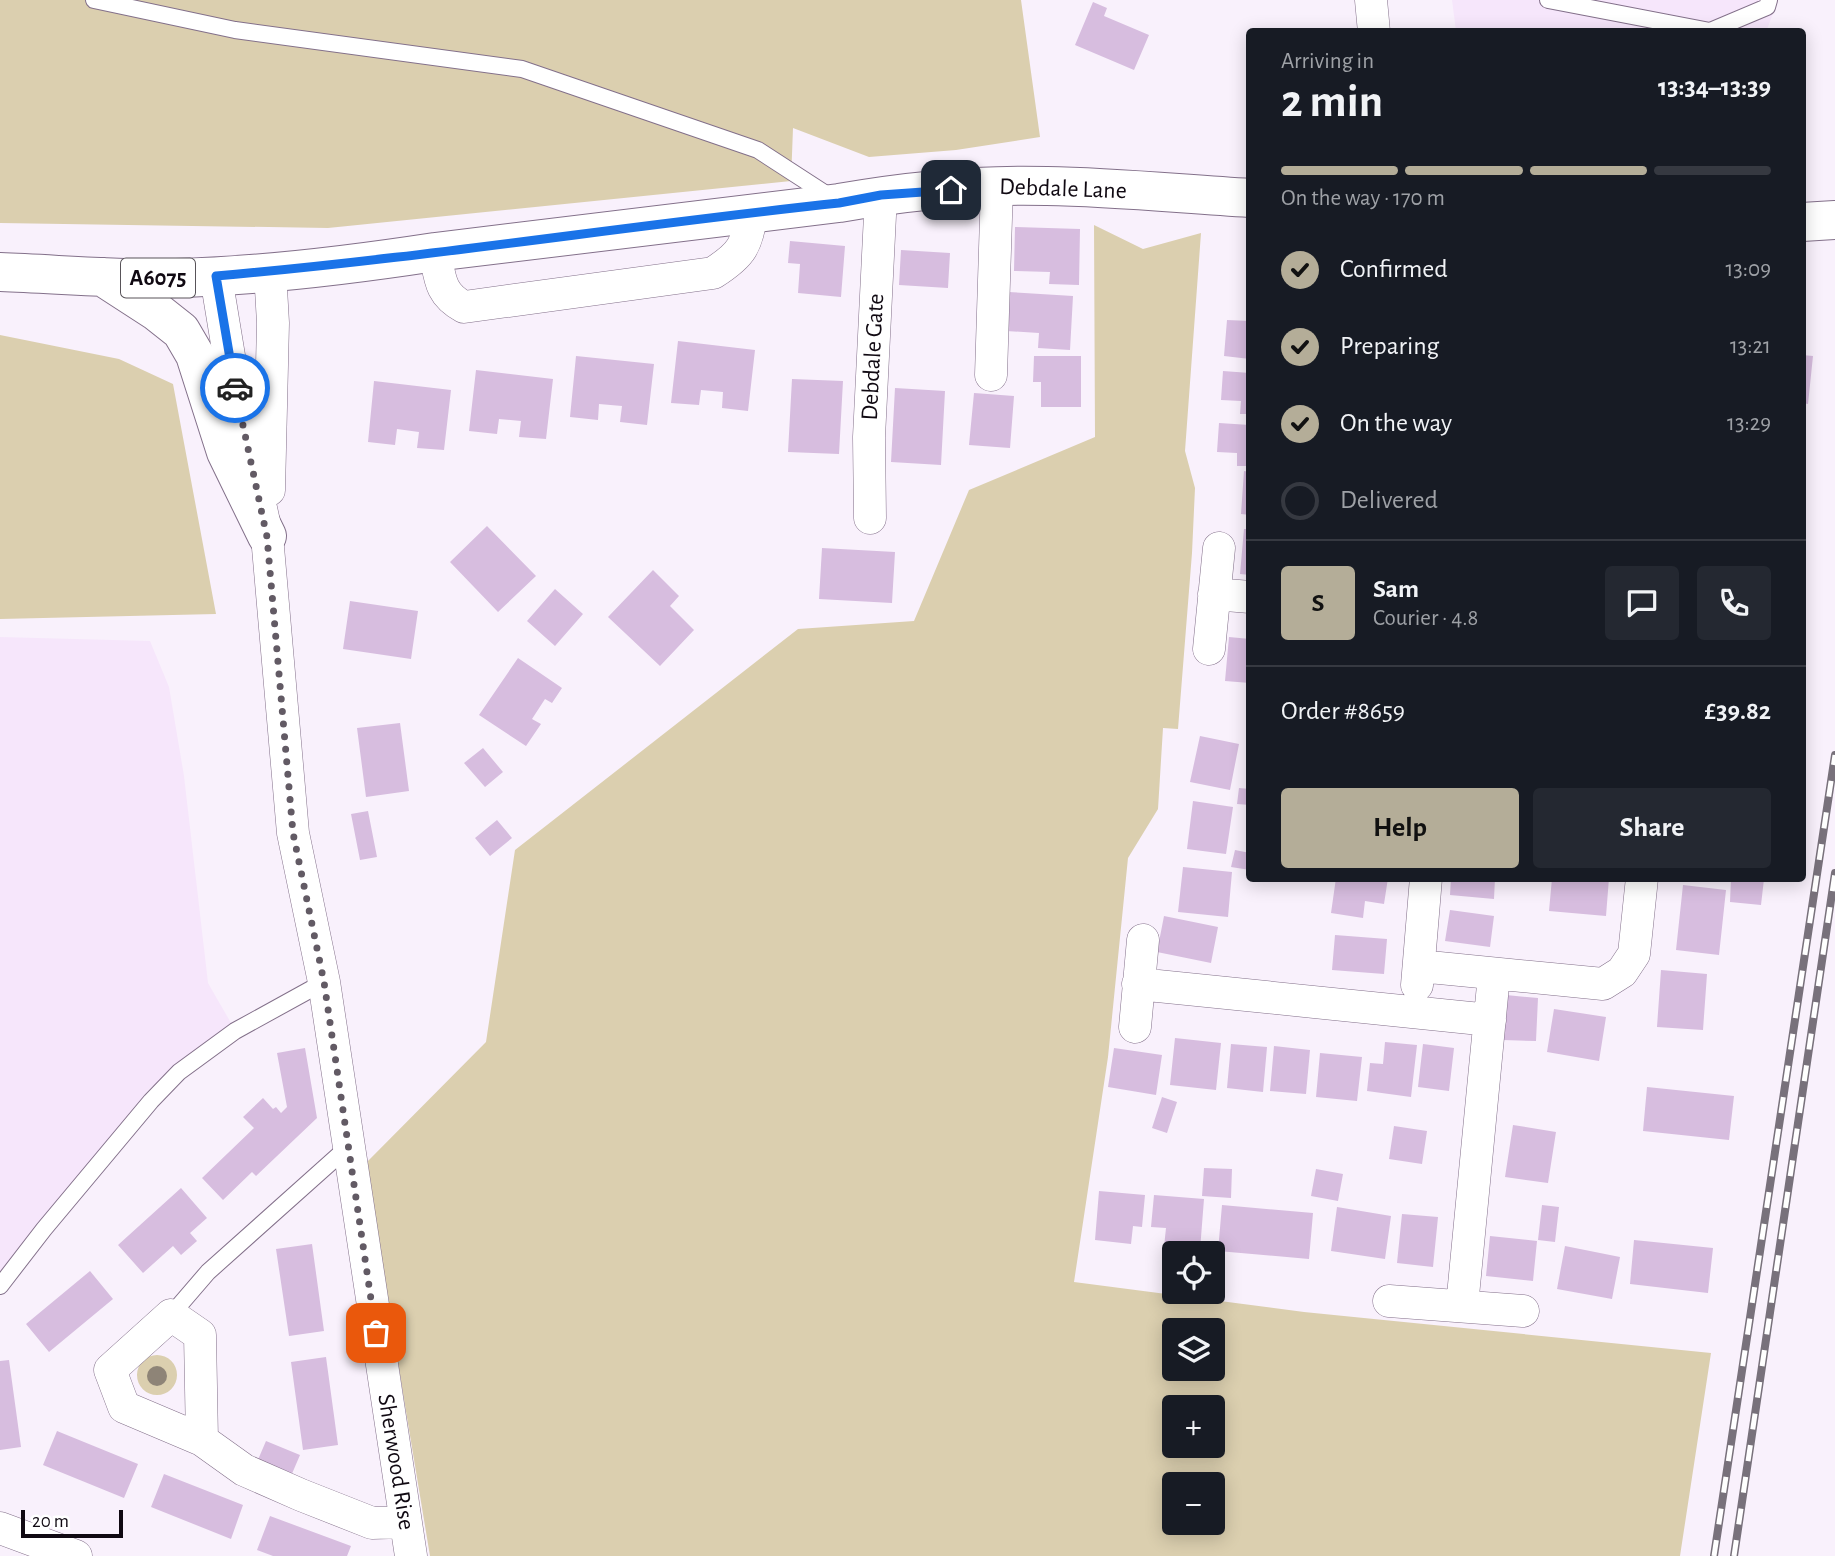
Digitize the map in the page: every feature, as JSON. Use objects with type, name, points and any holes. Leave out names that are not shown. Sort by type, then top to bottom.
[{"type":"main road","name":"Debdale Lane","points":[[0,272],[173,278],[216,276],[376,261],[839,203],[881,195],[997,187],[1046,186],[1246,198]]},
{"type":"main road","points":[[1806,222],[1835,220]]},
{"type":"main road","points":[[101,276],[181,331],[195,355],[226,452],[267,537]]},
{"type":"street","points":[[1371,0],[1374,28]]},
{"type":"street","points":[[991,375],[997,187]]},
{"type":"street","name":"Debdale Gate","points":[[870,518],[869,436],[881,195]]},
{"type":"street","points":[[435,252],[443,290],[452,301],[464,307],[713,273],[735,259],[746,243],[752,212]]},
{"type":"street","name":"Sherwood Rise","points":[[270,271],[272,323],[267,537],[293,833],[324,982],[411,1556]]},
{"type":"street","name":"Sherwood Rise","points":[[216,276],[232,374],[267,537]]},
{"type":"street","points":[[1209,649],[1219,548]]},
{"type":"street","points":[[1214,594],[1246,597]]},
{"type":"street","points":[[1414,1012],[1426,882]]},
{"type":"street","points":[[1419,967],[1603,984],[1622,972],[1634,954],[1642,882]]},
{"type":"street","points":[[1135,1027],[1143,940]]},
{"type":"street","points":[[1462,1306],[1494,975]]},
{"type":"street","points":[[1138,984],[1490,1020]]},
{"type":"street","points":[[1389,1301],[1523,1311]]},
{"type":"street","points":[[202,1440],[200,1335],[171,1315],[110,1370],[124,1407],[202,1440],[244,1470],[301,1495],[372,1522],[404,1521]]},
{"type":"street","points":[[0,1528],[76,1556]]},
{"type":"lane","points":[[94,0],[235,30],[522,69],[758,150],[839,203]]},
{"type":"lane","points":[[1548,0],[1694,28]]},
{"type":"lane","points":[[1717,28],[1767,7],[1769,0]]},
{"type":"lane","points":[[0,1286],[150,1101],[179,1072],[235,1031],[324,982]]},
{"type":"lane","points":[[171,1315],[208,1272],[349,1145]]},
{"type":"shaded area","points":[[0,0],[1021,0],[1040,137],[956,150],[869,157],[793,128],[791,181],[328,228],[0,223]]},
{"type":"shaded area","points":[[1452,0],[1778,0],[1768,28],[1456,28]]},
{"type":"shaded area","points":[[1094,225],[1143,249],[1201,233],[1185,451],[1195,488],[1178,729],[1163,728],[1158,809],[1128,858],[1108,1057],[1074,1282],[1162,1293],[1162,1304],[1225,1304],[1225,1302],[1711,1353],[1680,1556],[430,1556],[365,1164],[486,1042],[515,850],[798,629],[914,621],[969,490],[1095,437]]},
{"type":"shaded area","points":[[0,335],[119,359],[173,384],[216,614],[0,619]]},
{"type":"shaded area","points":[[0,637],[150,641],[169,687],[184,776],[208,983],[231,1023],[148,1090],[0,1273]]},
{"type":"shaded area","points":[[157,1355],[165,1356],[171,1361],[176,1367],[176,1383],[171,1389],[165,1394],[157,1395],[149,1394],[143,1389],[138,1383],[137,1375],[138,1367],[143,1361],[149,1356]]},
{"type":"building","points":[[1093,2],[1107,8],[1104,16],[1149,35],[1134,70],[1075,45]]},
{"type":"building","points":[[1015,227],[1080,229],[1079,285],[1049,284],[1050,272],[1014,271]]},
{"type":"building","points":[[790,241],[845,246],[841,297],[798,293],[800,264],[788,263]]},
{"type":"building","points":[[901,250],[950,253],[948,288],[899,285]]},
{"type":"building","points":[[1008,292],[1073,296],[1070,350],[1038,348],[1039,333],[1006,331]]},
{"type":"building","points":[[1227,320],[1246,321],[1246,359],[1224,356]]},
{"type":"building","points":[[678,341],[755,350],[748,411],[722,408],[723,392],[701,390],[699,405],[671,403]]},
{"type":"building","points":[[1806,355],[1813,356],[1806,404]]},
{"type":"building","points":[[576,356],[654,364],[647,425],[620,422],[622,406],[599,404],[598,420],[570,417]]},
{"type":"building","points":[[1034,356],[1081,356],[1081,407],[1041,407],[1041,382],[1033,382]]},
{"type":"building","points":[[476,370],[553,379],[546,439],[519,437],[521,421],[499,419],[497,434],[469,431]]},
{"type":"building","points":[[1223,371],[1246,373],[1246,414],[1240,414],[1241,401],[1221,400]]},
{"type":"building","points":[[792,379],[843,381],[839,454],[788,452]]},
{"type":"building","points":[[374,381],[451,390],[444,450],[417,448],[419,432],[397,429],[395,445],[368,442]]},
{"type":"building","points":[[895,388],[945,391],[941,465],[891,462]]},
{"type":"building","points":[[974,393],[1014,396],[1010,448],[969,445]]},
{"type":"building","points":[[1219,423],[1246,425],[1246,466],[1237,466],[1237,453],[1217,452]]},
{"type":"building","points":[[1244,471],[1246,515],[1241,514]]},
{"type":"building","points":[[487,526],[536,576],[498,612],[450,562]]},
{"type":"building","points":[[1244,529],[1246,529],[1246,575],[1240,574]]},
{"type":"building","points":[[822,548],[895,552],[892,603],[819,599]]},
{"type":"building","points":[[653,570],[679,596],[670,606],[694,630],[660,666],[608,617]]},
{"type":"building","points":[[555,589],[583,614],[555,646],[527,621]]},
{"type":"building","points":[[350,601],[418,611],[411,659],[343,649]]},
{"type":"building","points":[[1229,637],[1246,639],[1246,683],[1225,681]]},
{"type":"building","points":[[518,658],[562,688],[552,703],[545,699],[532,719],[541,724],[526,746],[479,715]]},
{"type":"building","points":[[400,723],[409,791],[366,797],[357,728]]},
{"type":"building","points":[[1200,736],[1239,744],[1230,790],[1190,782]]},
{"type":"building","points":[[483,748],[503,772],[485,787],[464,763]]},
{"type":"building","points":[[1239,788],[1246,789],[1246,805],[1237,804]]},
{"type":"building","points":[[1193,801],[1233,807],[1226,854],[1187,849]]},
{"type":"building","points":[[368,811],[377,857],[360,860],[351,814]]},
{"type":"building","points":[[497,820],[512,838],[490,856],[475,838]]},
{"type":"building","points":[[1235,850],[1246,852],[1246,869],[1231,867]]},
{"type":"building","points":[[1183,867],[1232,872],[1228,917],[1178,912]]},
{"type":"building","points":[[1335,882],[1387,882],[1384,904],[1365,901],[1363,918],[1331,913]]},
{"type":"building","points":[[1451,882],[1495,882],[1494,899],[1450,895]]},
{"type":"building","points":[[1552,882],[1609,882],[1606,916],[1549,911]]},
{"type":"building","points":[[1731,882],[1764,882],[1761,905],[1730,902]]},
{"type":"building","points":[[1683,885],[1726,890],[1719,955],[1676,950]]},
{"type":"building","points":[[1450,910],[1494,916],[1490,947],[1445,941]]},
{"type":"building","points":[[1164,916],[1218,927],[1211,963],[1157,952]]},
{"type":"building","points":[[1335,935],[1387,939],[1384,974],[1332,970]]},
{"type":"building","points":[[1661,970],[1707,974],[1703,1030],[1657,1027]]},
{"type":"building","points":[[1506,995],[1538,998],[1536,1041],[1503,1040]]},
{"type":"building","points":[[1554,1009],[1606,1017],[1599,1061],[1547,1052]]},
{"type":"building","points":[[1175,1038],[1221,1043],[1216,1090],[1170,1085]]},
{"type":"building","points":[[1385,1042],[1417,1045],[1411,1097],[1367,1091],[1370,1063],[1383,1064]]},
{"type":"building","points":[[1231,1044],[1267,1047],[1263,1092],[1227,1088]]},
{"type":"building","points":[[1423,1044],[1454,1048],[1449,1091],[1418,1087]]},
{"type":"building","points":[[1274,1046],[1310,1050],[1306,1094],[1270,1091]]},
{"type":"building","points":[[305,1048],[317,1118],[256,1176],[252,1172],[223,1200],[202,1178],[254,1128],[243,1117],[263,1098],[281,1113],[287,1107],[277,1053]]},
{"type":"building","points":[[1114,1048],[1162,1055],[1156,1095],[1108,1087]]},
{"type":"building","points":[[1320,1053],[1362,1057],[1357,1101],[1316,1097]]},
{"type":"building","points":[[1647,1087],[1734,1096],[1729,1140],[1643,1131]]},
{"type":"building","points":[[1162,1097],[1177,1102],[1167,1133],[1152,1128]]},
{"type":"building","points":[[1513,1125],[1556,1132],[1548,1183],[1505,1177]]},
{"type":"building","points":[[1394,1126],[1427,1131],[1422,1164],[1389,1159]]},
{"type":"building","points":[[1204,1168],[1232,1169],[1231,1198],[1202,1196]]},
{"type":"building","points":[[1316,1169],[1343,1174],[1338,1201],[1311,1196]]},
{"type":"building","points":[[181,1188],[207,1218],[190,1233],[197,1241],[181,1255],[173,1246],[143,1273],[118,1245]]},
{"type":"building","points":[[1099,1191],[1145,1195],[1142,1227],[1133,1226],[1131,1244],[1095,1240]]},
{"type":"building","points":[[1154,1195],[1204,1199],[1201,1241],[1165,1241],[1166,1228],[1151,1227]]},
{"type":"building","points":[[1222,1205],[1313,1213],[1309,1259],[1225,1252],[1225,1241],[1219,1241]]},
{"type":"building","points":[[1542,1205],[1559,1207],[1555,1242],[1538,1240]]},
{"type":"building","points":[[1337,1207],[1391,1216],[1385,1259],[1331,1251]]},
{"type":"building","points":[[1402,1214],[1438,1217],[1433,1267],[1397,1263]]},
{"type":"building","points":[[1490,1236],[1537,1241],[1533,1281],[1486,1276]]},
{"type":"building","points":[[1634,1240],[1713,1248],[1708,1293],[1630,1284]]},
{"type":"building","points":[[312,1244],[324,1331],[289,1336],[276,1249]]},
{"type":"building","points":[[1565,1246],[1620,1257],[1612,1299],[1557,1289]]},
{"type":"building","points":[[90,1271],[113,1299],[49,1352],[26,1324]]},
{"type":"building","points":[[326,1357],[338,1445],[303,1450],[291,1362]]},
{"type":"building","points":[[9,1360],[21,1447],[0,1450],[0,1361]]},
{"type":"building","points":[[57,1431],[138,1464],[124,1498],[43,1465]]},
{"type":"building","points":[[266,1441],[300,1455],[291,1476],[257,1462]]},
{"type":"building","points":[[164,1474],[243,1505],[231,1539],[151,1507]]},
{"type":"building","points":[[270,1516],[351,1546],[347,1556],[273,1556],[257,1550]]},
{"type":"railway","points":[[1714,1556],[1835,755]]},
{"type":"railway","points":[[1734,1556],[1835,873]]},
{"type":"way so far","points":[[235,388],[267,537],[293,833],[324,982],[376,1333]]},
{"type":"route","points":[[235,388],[216,276],[376,261],[461,248],[839,203],[881,195],[951,190]]}]
